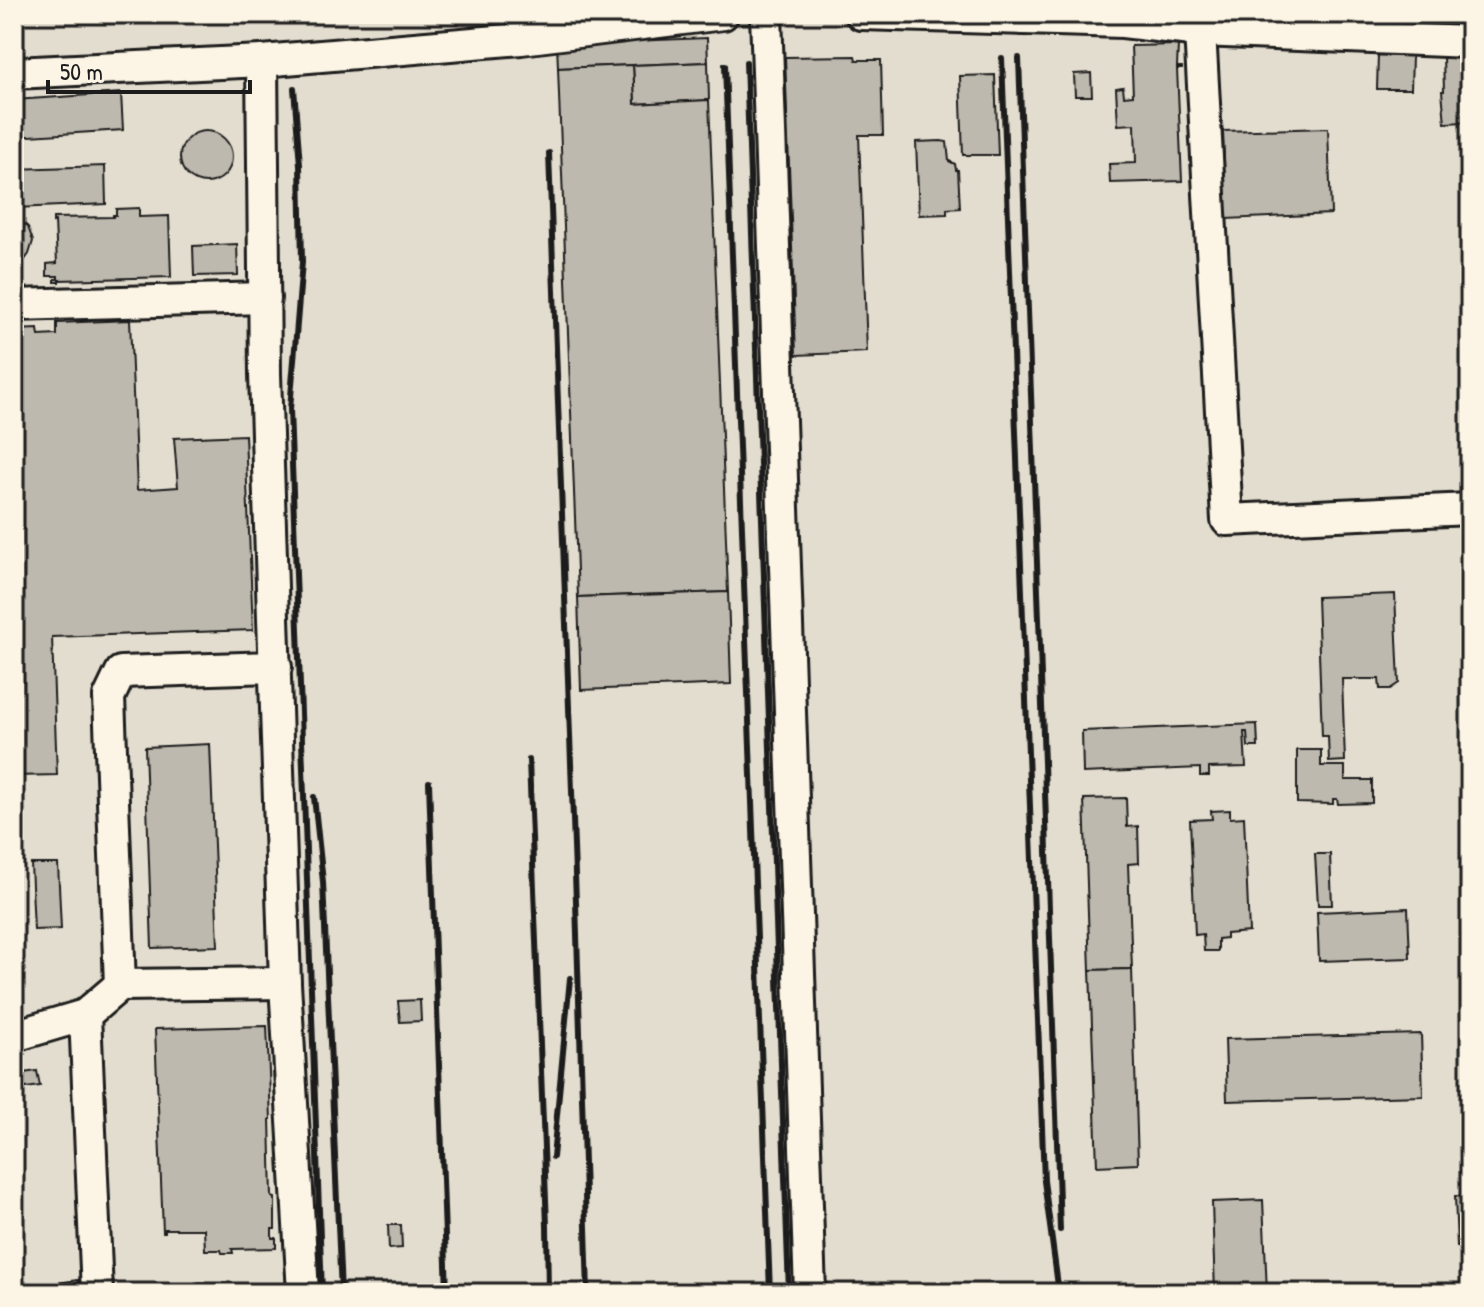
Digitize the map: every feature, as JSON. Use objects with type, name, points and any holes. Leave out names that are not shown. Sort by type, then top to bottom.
[{"type":"lane","points":[[14,73],[262,61],[521,39],[723,14]]},
{"type":"lane","points":[[766,14],[810,1293]]},
{"type":"lane","points":[[861,14],[1123,22],[1200,31],[1470,42]]},
{"type":"lane","points":[[1200,31],[1227,520],[1470,509]]},
{"type":"lane","points":[[262,61],[265,374],[285,983],[303,1293]]},
{"type":"lane","points":[[14,305],[265,298]]},
{"type":"lane","points":[[120,985],[109,697],[121,672],[276,667]]},
{"type":"lane","points":[[14,1036],[85,1015],[120,985],[285,983]]},
{"type":"lane","points":[[85,1015],[97,1293]]},
{"type":"shaded area","points":[[14,14],[1470,14],[1470,1293],[14,1293]]},
{"type":"building","points":[[707,38],[708,62],[558,68],[557,44]]},
{"type":"building","points":[[1178,45],[1177,67],[1182,67],[1177,69],[1182,181],[1110,183],[1109,164],[1136,163],[1135,124],[1118,125],[1116,88],[1123,87],[1124,96],[1133,95],[1131,46]]},
{"type":"building","points":[[1378,55],[1412,56],[1411,89],[1377,89]]},
{"type":"building","points":[[855,56],[856,60],[881,60],[883,135],[859,135],[867,352],[796,355],[785,57]]},
{"type":"building","points":[[1443,56],[1455,56],[1463,61],[1465,122],[1445,123]]},
{"type":"building","points":[[708,62],[709,100],[635,104],[633,65]]},
{"type":"building","points":[[633,65],[635,104],[709,100],[728,592],[578,597],[558,68]]},
{"type":"building","points":[[1091,73],[1092,96],[1075,96],[1074,74]]},
{"type":"building","points":[[995,75],[998,155],[963,155],[960,76]]},
{"type":"building","points":[[121,93],[123,130],[14,137],[14,100]]},
{"type":"building","points":[[1328,128],[1331,214],[1226,219],[1223,131]]},
{"type":"building","points":[[206,131],[224,139],[232,157],[224,175],[206,183],[188,175],[180,157],[188,139]]},
{"type":"building","points":[[916,142],[947,142],[949,161],[958,170],[960,208],[947,209],[947,214],[919,215]]},
{"type":"building","points":[[105,166],[106,204],[15,208],[14,169]]},
{"type":"building","points":[[139,208],[139,217],[169,216],[171,277],[55,282],[58,276],[47,276],[47,264],[57,263],[53,218],[113,217],[116,209]]},
{"type":"building","points":[[14,219],[28,227],[33,241],[24,261],[14,265]]},
{"type":"building","points":[[237,244],[238,275],[194,276],[193,246]]},
{"type":"building","points":[[130,320],[137,490],[178,487],[174,438],[245,435],[253,630],[52,637],[57,775],[14,776],[14,330],[38,329],[39,336],[57,335],[57,323]]},
{"type":"building","points":[[728,592],[731,684],[581,690],[578,597]]},
{"type":"building","points":[[1395,594],[1399,683],[1390,689],[1380,689],[1379,679],[1342,679],[1345,761],[1329,762],[1328,736],[1322,736],[1317,597]]},
{"type":"building","points":[[1257,724],[1258,747],[1248,747],[1247,732],[1244,732],[1246,767],[1209,768],[1209,776],[1200,776],[1200,768],[1083,773],[1082,731]]},
{"type":"building","points":[[210,744],[218,946],[152,948],[145,747]]},
{"type":"building","points":[[1297,750],[1321,750],[1321,766],[1345,766],[1345,780],[1372,780],[1372,803],[1338,804],[1337,799],[1333,799],[1333,804],[1297,803]]},
{"type":"building","points":[[1126,798],[1127,827],[1138,826],[1139,863],[1128,864],[1132,969],[1090,970],[1084,799]]},
{"type":"building","points":[[1230,810],[1230,818],[1244,817],[1249,932],[1226,934],[1226,938],[1218,939],[1218,951],[1204,951],[1203,934],[1195,935],[1190,820],[1212,819],[1211,811]]},
{"type":"building","points":[[1315,854],[1330,854],[1332,905],[1318,905]]},
{"type":"building","points":[[31,864],[58,864],[61,929],[34,930]]},
{"type":"building","points":[[1408,908],[1410,958],[1319,961],[1317,912]]},
{"type":"building","points":[[1132,969],[1138,1164],[1097,1166],[1090,970]]},
{"type":"building","points":[[420,1000],[421,1021],[400,1022],[398,1001]]},
{"type":"building","points":[[267,1026],[272,1197],[275,1198],[272,1238],[276,1238],[276,1248],[232,1249],[233,1253],[205,1250],[204,1229],[165,1229],[163,1232],[155,1029]]},
{"type":"building","points":[[1421,1034],[1423,1096],[1227,1101],[1225,1039]]},
{"type":"building","points":[[37,1071],[40,1086],[19,1089],[17,1074]]},
{"type":"building","points":[[1455,1196],[1470,1196],[1470,1247],[1457,1247]]},
{"type":"building","points":[[1263,1200],[1267,1293],[1215,1293],[1212,1202]]},
{"type":"building","points":[[388,1225],[401,1225],[402,1248],[389,1249]]},
{"type":"building","points":[[78,1280],[80,1293],[33,1293],[32,1287]]},
{"type":"railway","points":[[1002,58],[1044,1181],[1059,1293]]},
{"type":"railway","points":[[1019,58],[1060,1230]]},
{"type":"railway","points":[[746,62],[789,1293]]},
{"type":"railway","points":[[725,65],[770,1293]]},
{"type":"railway","points":[[294,88],[300,165],[302,262],[290,409],[322,1293]]},
{"type":"railway","points":[[549,153],[588,1293]]},
{"type":"railway","points":[[529,760],[548,1293]]},
{"type":"railway","points":[[429,782],[447,1293]]},
{"type":"railway","points":[[314,797],[323,882],[341,1293]]},
{"type":"railway","points":[[553,1157],[570,978]]}]
